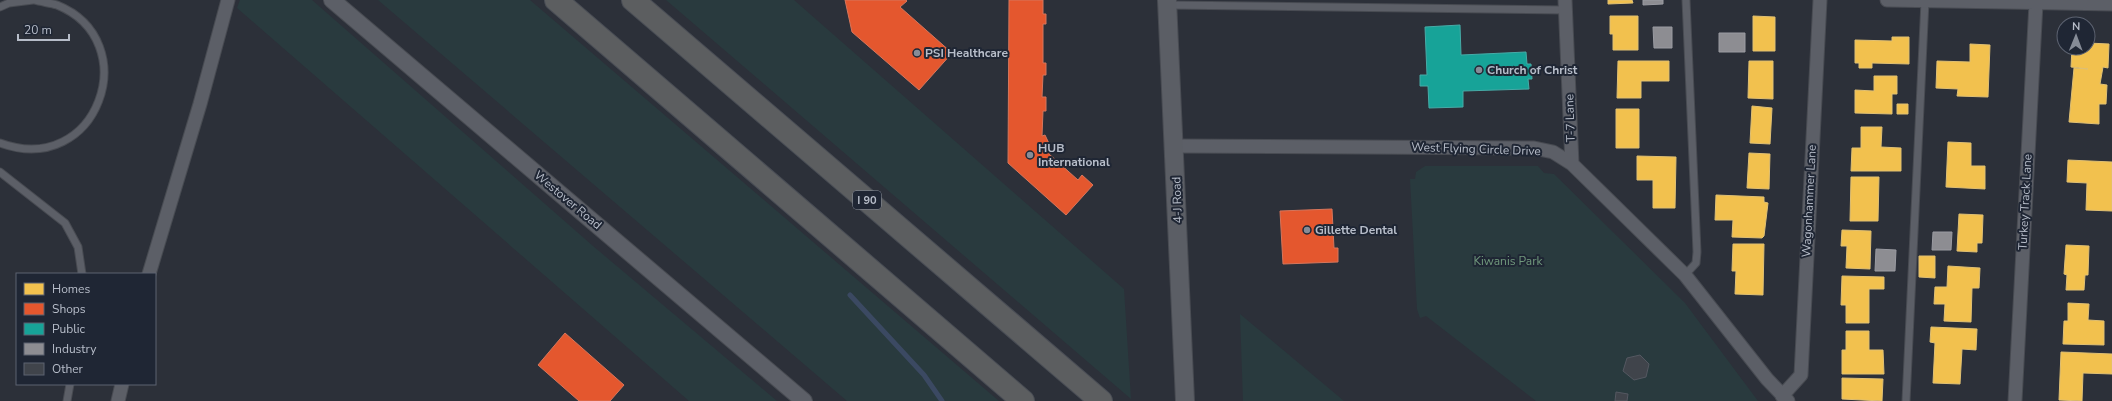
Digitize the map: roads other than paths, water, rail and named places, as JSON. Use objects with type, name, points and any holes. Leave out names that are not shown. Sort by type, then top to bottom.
[{"type":"highway","points":[[556,0],[1023,401]]},
{"type":"highway","name":"I 90","points":[[633,0],[1101,401]]},
{"type":"main road","name":"4-J Road","points":[[1167,3],[1175,146],[1185,401]]},
{"type":"street","points":[[149,273],[200,104],[228,0]]},
{"type":"street","name":"Westover Road","points":[[332,0],[804,401]]},
{"type":"street","name":"Wagonhammer Lane","points":[[1785,398],[1800,375],[1820,0]]},
{"type":"street","points":[[1887,0],[2112,4]]},
{"type":"street","name":"Turkey Track Lane","points":[[2015,401],[2036,3]]},
{"type":"street","name":"T-7 Lane","points":[[1565,5],[1572,164]]},
{"type":"street","name":"West Flying Circle Drive","points":[[1175,146],[1534,148],[1553,152],[1572,164],[1685,275],[1785,398]]},
{"type":"street","points":[[118,401],[122,385]]},
{"type":"lane","points":[[0,7],[8,1],[33,0],[57,5],[78,18],[94,36],[103,59],[104,83],[98,107],[84,127],[64,142],[41,149],[16,149],[0,143]]},
{"type":"lane","points":[[1685,275],[1696,263],[1697,252],[1686,0]]},
{"type":"lane","points":[[1906,401],[1925,1]]},
{"type":"lane","points":[[1167,3],[1565,5]]},
{"type":"lane","points":[[0,172],[65,223],[78,247],[82,273]]},
{"type":"lane","points":[[67,401],[70,385]]},
{"type":"waterway","points":[[850,295],[924,375],[942,401]]},
{"type":"place","name":"PSI Healthcare","points":[[917,53]]},
{"type":"place","name":"Church of Christ","points":[[1479,70]]},
{"type":"place","name":"HUB International","points":[[1030,155]]},
{"type":"place","name":"Gillette Dental","points":[[1307,230]]},
{"type":"park label","name":"Kiwanis Park","points":[[1508,261]]}]
